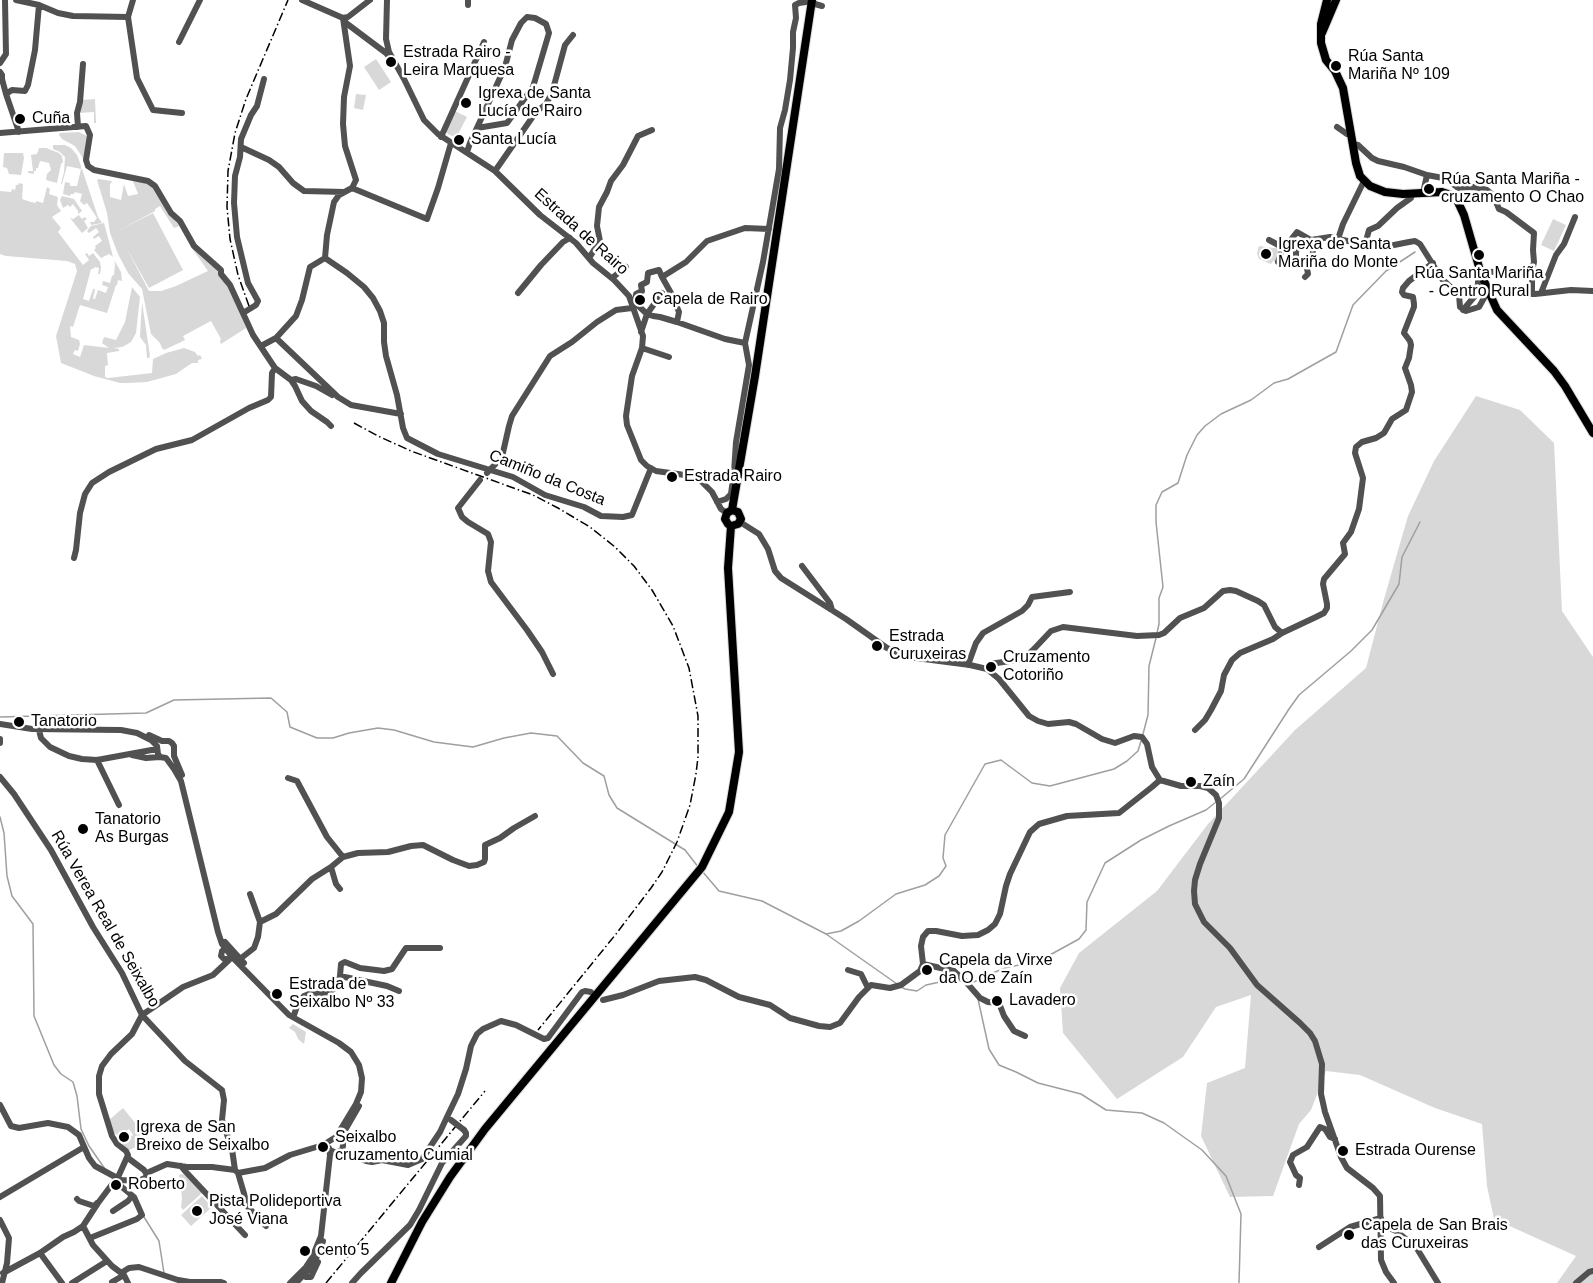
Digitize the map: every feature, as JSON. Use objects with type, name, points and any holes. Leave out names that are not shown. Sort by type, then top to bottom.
[{"type":"main road","points":[[1326,0],[1332,3],[1336,0]]},
{"type":"main road","points":[[1326,0],[1318,20],[1317,35],[1321,54],[1338,78]]},
{"type":"main road","points":[[1326,0],[1320,37],[1324,54],[1343,88],[1357,168],[1364,181],[1385,192],[1446,193],[1457,200],[1464,215],[1481,274],[1497,310],[1562,381],[1592,430]]},
{"type":"main road","points":[[1320,37],[1336,0]]},
{"type":"main road","points":[[731,526],[725,519],[730,512],[755,376],[811,2]]},
{"type":"main road","points":[[730,512],[740,514],[740,522],[731,526]]},
{"type":"main road","points":[[391,1283],[422,1222],[450,1177],[485,1129],[702,867],[729,812],[739,752],[728,568],[731,526]]},
{"type":"street","points":[[0,63],[6,54],[5,0]]},
{"type":"street","points":[[16,0],[39,5],[58,14],[128,17]]},
{"type":"street","points":[[133,0],[128,17],[137,78],[153,110],[182,113]]},
{"type":"street","points":[[179,42],[200,0]]},
{"type":"street","points":[[302,0],[343,18],[346,23],[386,53],[393,61]]},
{"type":"street","points":[[343,18],[348,17],[370,0]]},
{"type":"street","name":"Estrada de Rairo","points":[[387,0],[386,39],[393,61],[424,120],[441,136],[495,171],[540,214],[570,238],[629,296],[643,336],[642,348],[632,376],[626,416],[627,425],[639,456],[651,468]]},
{"type":"street","points":[[717,502],[726,499],[730,494],[734,472],[736,442],[749,365],[745,343],[763,262],[779,169],[780,128],[790,80],[794,2],[811,2],[822,6]]},
{"type":"street","points":[[3,93],[12,90],[25,91],[28,85],[35,50],[39,5]]},
{"type":"street","points":[[467,152],[477,128],[505,67],[512,40],[521,23],[527,17],[535,18],[546,24],[549,33],[533,87],[507,123],[477,128]]},
{"type":"street","points":[[325,258],[334,202],[339,195],[352,188],[356,180],[345,146],[343,124],[344,98],[350,66],[343,18]]},
{"type":"street","points":[[495,171],[536,112],[546,104],[552,93],[565,45],[573,35]]},
{"type":"street","points":[[441,136],[484,42]]},
{"type":"street","points":[[78,127],[77,113],[80,102],[82,64]]},
{"type":"street","points":[[1,77],[3,93],[19,132]]},
{"type":"street","points":[[243,312],[258,302],[248,284],[237,237],[234,203],[235,176],[241,139],[257,106],[264,79]]},
{"type":"street","points":[[0,133],[86,126],[90,135],[86,160],[88,166],[94,170],[148,181],[155,186],[171,213],[180,221],[194,246],[221,270],[253,334],[275,368],[351,405],[401,414],[386,356],[384,323],[380,311],[364,287],[325,258]]},
{"type":"street","points":[[1337,127],[1347,134],[1351,133]]},
{"type":"street","points":[[589,258],[600,241],[597,226],[599,207],[611,181],[623,165],[638,136],[652,130]]},
{"type":"street","points":[[352,188],[427,219],[451,143]]},
{"type":"street","points":[[1353,144],[1359,145],[1378,161],[1443,178],[1458,188],[1480,188],[1493,195],[1498,208],[1534,233],[1532,294]]},
{"type":"street","points":[[241,147],[269,160],[304,191],[344,192]]},
{"type":"street","points":[[1423,193],[1426,175]]},
{"type":"street","points":[[1338,239],[1364,181]]},
{"type":"street","points":[[1366,241],[1369,230],[1378,226],[1411,198],[1411,194]]},
{"type":"street","points":[[1541,293],[1556,255],[1564,244],[1575,218]]},
{"type":"street","points":[[489,471],[502,457],[512,416],[550,356],[597,322],[632,303],[636,294],[642,291],[641,285],[648,282],[648,273],[660,273],[686,262],[707,241],[745,228],[769,229]]},
{"type":"street","points":[[1278,262],[1282,250],[1297,232],[1312,240]]},
{"type":"street","points":[[1305,277],[1308,274],[1303,260],[1296,261],[1296,249],[1321,237],[1356,243],[1366,241],[1384,247],[1415,241],[1420,244],[1442,279],[1459,295],[1462,310]]},
{"type":"street","points":[[518,293],[541,265],[563,242],[570,238]]},
{"type":"street","points":[[1269,240],[1284,248]]},
{"type":"street","points":[[1306,268],[1313,252],[1312,240]]},
{"type":"street","points":[[261,346],[276,339],[296,316],[310,267],[325,258]]},
{"type":"street","points":[[1195,730],[1211,710],[1221,691],[1224,675],[1232,660],[1240,653],[1324,613],[1327,604],[1323,591],[1324,579],[1345,554],[1343,543],[1351,532],[1359,509],[1363,478],[1355,453],[1356,447],[1384,433],[1392,419],[1402,414],[1408,405],[1412,389],[1405,368],[1410,358],[1411,345],[1404,333],[1414,304],[1413,297],[1404,295],[1402,291],[1409,281],[1432,263]]},
{"type":"street","points":[[612,278],[626,267]]},
{"type":"street","points":[[1462,310],[1474,297],[1478,277],[1481,274],[1532,271]]},
{"type":"street","points":[[1509,289],[1510,272]]},
{"type":"street","points":[[660,273],[679,312],[677,322]]},
{"type":"street","points":[[1462,310],[1479,307],[1488,291],[1509,289],[1532,294],[1571,290],[1593,291]]},
{"type":"street","points":[[641,332],[647,314],[662,293]]},
{"type":"street","points":[[632,303],[647,314],[725,339],[745,343]]},
{"type":"street","points":[[276,339],[338,397]]},
{"type":"street","points":[[642,348],[669,357]]},
{"type":"street","points":[[74,558],[80,513],[85,494],[92,483],[156,449],[192,440],[268,400],[271,397],[272,373],[275,368]]},
{"type":"street","points":[[294,379],[303,375],[306,368]]},
{"type":"street","points":[[294,379],[302,401],[311,411],[332,426]]},
{"type":"street","name":"Camiño da Costa","points":[[401,414],[407,438],[419,445],[438,454],[513,477],[545,495],[584,507],[600,516],[632,515],[651,468]]},
{"type":"street","points":[[651,468],[698,479],[710,489],[721,510],[730,512]]},
{"type":"street","points":[[480,480],[458,508],[462,517],[488,534],[491,542],[489,570],[491,582],[532,637],[553,674]]},
{"type":"street","points":[[740,522],[759,534],[768,549],[775,571],[781,578],[879,643],[904,655],[987,669],[999,679],[1029,716],[1038,722],[1048,724],[1069,722],[1115,743],[1134,736],[1142,737],[1148,744],[1152,767],[1160,780],[1181,786],[1208,788],[1216,795],[1219,803],[1219,818],[1195,880],[1195,904],[1204,922],[1230,948],[1257,984],[1310,1033],[1315,1041],[1322,1064],[1321,1095],[1325,1112],[1347,1168],[1380,1196],[1381,1260],[1394,1283]]},
{"type":"street","points":[[802,566],[830,603],[832,610]]},
{"type":"street","points":[[987,669],[990,664],[1023,659],[1051,631],[1063,627],[1137,636],[1159,635],[1180,618],[1204,608],[1223,591],[1230,590],[1258,601],[1264,606],[1275,627],[1282,633]]},
{"type":"street","points":[[968,665],[976,643],[983,633],[1022,611],[1028,605],[1030,598],[1070,592]]},
{"type":"street","points":[[0,723],[125,728],[136,730],[159,745]]},
{"type":"street","points":[[0,723],[40,729],[128,731],[147,737],[159,745],[163,757],[174,769],[182,785],[218,932],[229,953],[294,1019],[348,1049],[359,1065],[362,1078],[360,1096],[329,1144],[321,1236],[311,1269]]},
{"type":"street","points":[[40,729],[57,726]]},
{"type":"street","points":[[27,728],[60,753],[82,759],[97,760],[129,754],[169,741],[172,743],[229,953],[292,1014]]},
{"type":"street","points":[[40,729],[40,738]]},
{"type":"street","points":[[129,754],[146,758],[169,757],[173,753]]},
{"type":"street","points":[[97,760],[119,805]]},
{"type":"street","name":"Rúa Verea Real de Seixalbo","points":[[0,777],[51,850],[93,927],[126,981],[142,1015],[185,1061],[222,1090],[224,1100],[222,1120],[232,1149],[236,1171]]},
{"type":"street","points":[[288,778],[297,780],[327,837],[343,857]]},
{"type":"street","points":[[603,1000],[659,981],[695,977],[739,997],[770,1005],[790,1018],[830,1027],[840,1023],[871,985],[890,988],[901,985],[920,971],[923,964],[921,946],[923,937],[928,931],[936,930],[962,936],[978,935],[995,924],[1000,914],[1010,874],[1030,832],[1039,824],[1066,816],[1119,813],[1160,780]]},
{"type":"street","points":[[260,922],[276,914],[312,879],[343,857],[423,845],[453,860],[470,866],[477,865],[484,862],[485,845],[535,816]]},
{"type":"street","points":[[331,867],[336,884],[340,889]]},
{"type":"street","points":[[147,1175],[112,1136],[99,1094],[99,1076],[102,1066],[132,1034],[142,1015],[183,987],[215,974],[229,953],[254,948],[260,922],[250,894]]},
{"type":"street","points":[[292,1014],[303,996],[330,992],[336,987],[342,964],[345,962],[360,968],[392,969],[406,948],[440,948]]},
{"type":"street","points":[[923,964],[954,971],[980,998],[988,1002],[999,1003],[1014,1031],[1025,1036]]},
{"type":"street","points":[[848,970],[861,974],[868,988]]},
{"type":"street","points":[[340,976],[387,986],[399,991]]},
{"type":"street","points":[[0,1105],[8,1122],[15,1128],[48,1123],[68,1128],[79,1135],[91,1162],[117,1178],[138,1180],[167,1164],[236,1171],[265,1168],[290,1155],[339,1139],[342,1149],[366,1161],[382,1160],[408,1165],[422,1159],[449,1118],[471,1046],[477,1034],[501,1021],[516,1025],[544,1039],[548,1038],[582,993],[591,992]]},
{"type":"street","points":[[272,999],[276,999],[292,1014],[349,1046],[358,1054],[365,1076],[363,1095],[344,1132],[342,1149],[332,1168],[326,1228],[319,1253],[311,1269],[293,1283]]},
{"type":"street","points":[[352,1283],[410,1225],[442,1163],[466,1136],[464,1130],[449,1118]]},
{"type":"street","points":[[1299,1185],[1300,1178],[1296,1175],[1290,1162],[1293,1155],[1307,1147],[1320,1127],[1325,1128],[1330,1137],[1335,1139]]},
{"type":"street","points":[[329,1144],[334,1153],[342,1149]]},
{"type":"street","points":[[0,1197],[84,1147]]},
{"type":"street","points":[[3,1273],[83,1226],[117,1178],[127,1154]]},
{"type":"street","points":[[181,1166],[245,1235]]},
{"type":"street","points":[[236,1171],[248,1207],[266,1226]]},
{"type":"street","points":[[90,1238],[142,1215],[134,1197],[117,1183],[117,1178]]},
{"type":"street","points":[[113,1211],[132,1196]]},
{"type":"street","points":[[77,1199],[94,1206],[98,1203]]},
{"type":"street","points":[[0,1220],[9,1238],[7,1263],[2,1283]]},
{"type":"street","points":[[1319,1247],[1350,1227],[1381,1221],[1416,1247],[1438,1283]]},
{"type":"street","points":[[83,1226],[93,1245],[128,1283]]},
{"type":"street","points":[[293,1283],[306,1268],[321,1236]]},
{"type":"street","points":[[40,1253],[62,1283]]},
{"type":"street","points":[[72,1283],[107,1261]]},
{"type":"street","points":[[112,1282],[129,1268],[139,1267],[178,1280],[224,1283]]},
{"type":"street","points":[[1576,1283],[1589,1272],[1593,1272]]},
{"type":"shaded area","points":[[376,59],[391,82],[379,90],[364,67]]},
{"type":"shaded area","points":[[356,94],[366,95],[363,110],[354,108]]},
{"type":"shaded area","points":[[95,99],[96,123],[94,123],[94,112],[78,113],[81,100]]},
{"type":"shaded area","points":[[455,111],[467,117],[456,138],[446,131]]},
{"type":"shaded area","points":[[79,132],[87,136],[84,160],[75,146],[59,135],[60,133]]},
{"type":"shaded area","points":[[53,145],[65,145],[71,148],[77,155],[81,166],[81,169],[67,166],[62,184],[65,157],[53,149]]},
{"type":"shaded area","points":[[39,148],[46,148],[62,156],[63,162],[57,183],[46,180],[51,170],[49,163],[40,161],[34,174],[28,173],[28,171],[33,171],[31,155],[37,154]]},
{"type":"shaded area","points":[[4,153],[23,153],[21,175],[9,174],[7,168],[3,167]]},
{"type":"shaded area","points":[[81,169],[102,223],[91,225],[90,222],[94,222],[97,218],[87,203],[84,205],[80,201],[82,194],[75,192],[70,196],[63,194],[65,182],[70,183],[70,186],[77,186]]},
{"type":"shaded area","points":[[97,180],[112,181],[110,197],[121,200],[124,184],[128,196],[138,194],[133,181],[149,182],[156,190],[167,212],[178,223],[179,226],[174,228],[160,206],[118,231],[153,213],[183,270],[149,288],[126,247],[149,291],[161,291],[176,286],[208,271],[191,247],[214,265],[231,288],[246,328],[221,344],[221,339],[211,321],[183,336],[185,340],[164,350],[162,348],[151,334],[142,289],[128,273],[110,233],[107,213]]},
{"type":"shaded area","points":[[19,183],[23,184],[22,199],[36,203],[36,201],[43,203],[47,187],[50,189],[49,194],[58,197],[57,205],[61,211],[52,217],[61,228],[58,232],[83,265],[89,260],[85,254],[87,253],[89,256],[93,253],[100,262],[100,274],[98,274],[99,268],[91,269],[83,299],[89,301],[93,289],[95,289],[93,299],[98,290],[106,293],[108,287],[102,285],[103,281],[110,283],[114,275],[114,260],[121,272],[122,281],[118,280],[107,313],[80,305],[73,327],[70,326],[71,337],[79,340],[80,344],[78,351],[75,350],[73,354],[80,357],[84,345],[109,348],[102,343],[104,337],[116,340],[125,322],[132,287],[140,297],[136,333],[131,342],[114,348],[119,351],[107,353],[108,365],[105,366],[105,377],[152,373],[153,359],[184,348],[200,355],[202,359],[176,374],[147,382],[128,383],[94,376],[61,363],[56,336],[77,271],[75,264],[67,261],[0,254],[0,191],[11,192]]},
{"type":"shaded area","points":[[62,196],[74,199],[82,211],[78,214],[73,204],[63,208],[60,200]]},
{"type":"shaded area","points":[[79,215],[82,219],[85,217],[87,219],[84,221],[88,228],[82,233],[70,218],[73,219]]},
{"type":"shaded area","points":[[1553,219],[1566,225],[1554,251],[1541,245]]},
{"type":"shaded area","points":[[104,223],[113,257],[109,254],[101,258],[94,250],[95,246],[102,241],[99,236],[94,239],[93,237],[99,232],[96,228],[89,233],[87,231],[91,226]]},
{"type":"shaded area","points":[[1259,246],[1280,247],[1276,262],[1273,261],[1271,264],[1259,259],[1257,253]]},
{"type":"shaded area","points":[[142,302],[149,358],[147,358],[146,345],[140,337]]},
{"type":"shaded area","points":[[1476,396],[1520,410],[1554,443],[1562,611],[1593,657],[1593,1283],[1557,1283],[1576,1256],[1494,1219],[1487,1186],[1482,1124],[1435,1108],[1360,1075],[1326,1071],[1311,1110],[1299,1124],[1273,1196],[1230,1197],[1201,1136],[1207,1083],[1245,1068],[1251,995],[1216,1007],[1183,1057],[1117,1099],[1063,1033],[1060,988],[1079,953],[1157,891],[1208,824],[1295,730],[1366,668],[1408,516],[1434,461]]},
{"type":"shaded area","points":[[293,1024],[306,1032],[304,1044],[289,1028]]},
{"type":"shaded area","points":[[123,1108],[140,1129],[142,1136],[136,1147],[127,1151],[122,1143],[133,1135],[129,1129],[117,1135],[109,1120]]},
{"type":"shaded area","points":[[179,1175],[187,1176],[202,1193],[183,1210]]},
{"type":"shaded area","name":"Pista Polideportiva José Viana","points":[[202,1196],[212,1207],[191,1226],[181,1215]]},
{"type":"waterway","points":[[1157,633],[1159,598],[1163,587],[1156,505],[1162,492],[1178,483],[1187,455],[1197,435],[1221,414],[1251,400],[1274,383],[1288,379],[1336,352],[1353,305],[1386,271],[1415,252]]},
{"type":"waterway","points":[[1220,799],[1244,779],[1299,695],[1372,630],[1399,584],[1402,557],[1420,522]]},
{"type":"waterway","points":[[1143,734],[1148,715],[1149,666],[1156,638]]},
{"type":"waterway","points":[[0,717],[146,713],[174,700],[271,698],[287,712],[290,727],[317,738],[333,738],[378,728],[394,730],[434,742],[473,747],[531,733],[557,736],[583,763],[604,776],[609,795],[617,808],[685,850],[699,868]]},
{"type":"waterway","points":[[702,871],[719,891],[762,901],[826,934],[841,931],[896,894],[925,885],[939,876],[946,866],[943,858],[945,835],[985,764],[1001,760],[1032,783],[1050,786],[1114,769],[1138,751],[1141,741]]},
{"type":"waterway","points":[[970,982],[1008,967],[1037,962],[1079,939],[1086,930],[1087,902],[1105,863],[1141,840],[1206,810],[1216,802]]},
{"type":"waterway","points":[[0,817],[4,833],[7,876],[12,896],[33,924],[34,1016],[54,1065],[61,1074],[73,1082],[81,1129],[89,1146],[105,1169]]},
{"type":"waterway","points":[[826,934],[897,984]]},
{"type":"waterway","points":[[901,987],[917,991],[926,985],[949,980],[962,981]]},
{"type":"waterway","points":[[978,999],[989,1049],[999,1065],[1038,1083],[1081,1094],[1106,1110],[1142,1113],[1164,1123],[1202,1150],[1226,1176],[1241,1214],[1239,1283]]},
{"type":"waterway","points":[[144,1217],[159,1241],[164,1273]]},
{"type":"railway","points":[[249,306],[238,275],[230,239],[227,207],[228,171],[235,133],[246,99],[288,0]]},
{"type":"railway","points":[[354,423],[411,451],[533,495],[590,527],[634,566],[652,590],[673,626],[689,668],[698,716],[698,757],[690,805],[677,842],[651,888],[538,1030]]},
{"type":"railway","points":[[326,1283],[485,1091]]},
{"type":"place","name":"Estrada Rairo - Leira Marquesa","points":[[391,62]]},
{"type":"place","name":"Rúa Santa Mariña Nº 109","points":[[1336,66]]},
{"type":"place","name":"Igrexa de Santa Lucía de Rairo","points":[[466,103]]},
{"type":"place","name":"Cuña","points":[[20,119]]},
{"type":"place","name":"Santa Lucía","points":[[459,140]]},
{"type":"place","name":"Rúa Santa Mariña - cruzamento O Chao","points":[[1429,189]]},
{"type":"place","name":"Igrexa de Santa Mariña do Monte","points":[[1266,254]]},
{"type":"place","name":"Rúa Santa Mariña - Centro Rural","points":[[1479,255]]},
{"type":"place","name":"Capela de Rairo","points":[[640,300]]},
{"type":"place","name":"Estrada Rairo","points":[[672,477]]},
{"type":"place","name":"Estrada Curuxeiras","points":[[877,646]]},
{"type":"place","name":"Cruzamento Cotoriño","points":[[991,667]]},
{"type":"place","name":"Tanatorio","points":[[19,722]]},
{"type":"place","name":"Zaín","points":[[1191,782]]},
{"type":"place","name":"Tanatorio As Burgas","points":[[83,829]]},
{"type":"place","name":"Capela da Virxe da O de Zaín","points":[[927,970]]},
{"type":"place","name":"Estrada de Seixalbo Nº 33","points":[[277,994]]},
{"type":"place","name":"Lavadero","points":[[997,1001]]},
{"type":"place","name":"Igrexa de San Breixo de Seixalbo","points":[[124,1137]]},
{"type":"place","name":"Seixalbo cruzamento Cumial","points":[[323,1147]]},
{"type":"place","name":"Estrada Ourense","points":[[1343,1151]]},
{"type":"place","name":"Roberto","points":[[116,1185]]},
{"type":"place","name":"Pista Polideportiva José Viana","points":[[197,1211]]},
{"type":"place","name":"Capela de San Brais das Curuxeiras","points":[[1349,1235]]},
{"type":"place","name":"cento 5","points":[[305,1251]]}]
